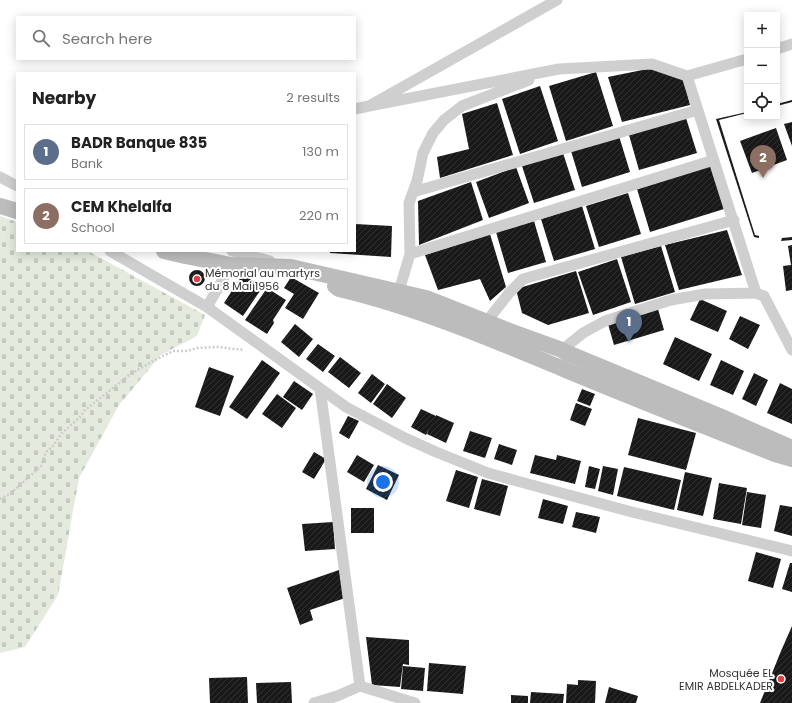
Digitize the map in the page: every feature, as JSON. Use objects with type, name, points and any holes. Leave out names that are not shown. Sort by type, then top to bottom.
[{"type":"main road","points":[[0,206],[16,211]]},
{"type":"main road","points":[[168,252],[185,256],[232,258],[291,267],[426,298],[562,350],[792,448]]},
{"type":"main road","points":[[317,273],[339,289],[376,298],[476,333],[689,421],[792,459]]},
{"type":"street","points":[[369,106],[557,0]]},
{"type":"street","points":[[780,48],[792,44]]},
{"type":"street","points":[[356,108],[559,69],[652,64],[687,76],[744,60]]},
{"type":"street","points":[[399,291],[410,254],[409,203],[424,153],[433,133],[444,120],[462,106],[559,69]]},
{"type":"street","points":[[687,76],[756,293]]},
{"type":"street","points":[[413,192],[698,110]]},
{"type":"street","points":[[410,254],[714,160]]},
{"type":"street","points":[[0,177],[16,185]]},
{"type":"street","points":[[487,321],[510,292],[523,279],[734,220]]},
{"type":"street","points":[[112,252],[207,307],[346,407],[405,438],[436,452],[517,482],[792,551]]},
{"type":"street","points":[[207,307],[232,258]]},
{"type":"street","points":[[562,350],[583,333],[605,321],[671,300],[704,294],[756,293],[764,296],[792,350]]},
{"type":"street","points":[[320,388],[360,686]]},
{"type":"street","points":[[314,703],[337,700],[360,686],[415,703]]},
{"type":"path","points":[[0,499],[15,490],[41,466],[46,452],[54,445],[61,434],[81,416],[84,411],[129,375],[153,361],[173,351],[218,347],[255,351],[262,347]]},
{"type":"green space","points":[[0,216],[16,222],[16,252],[90,252],[205,315],[197,336],[161,355],[119,405],[79,478],[58,595],[25,647],[0,653]]},
{"type":"building","points":[[652,68],[683,77],[690,105],[622,122],[608,77]]},
{"type":"building","points":[[596,72],[613,126],[566,141],[549,86]]},
{"type":"building","points":[[540,86],[558,141],[520,154],[502,99]]},
{"type":"building","points":[[792,100],[792,102],[780,105],[780,103]]},
{"type":"building","points":[[497,103],[513,155],[440,178],[437,157],[469,149],[462,114]]},
{"type":"building","points":[[744,113],[719,120],[755,235],[759,236],[759,238],[754,237],[716,119]]},
{"type":"building","points":[[686,118],[697,153],[639,170],[629,135]]},
{"type":"building","points":[[792,122],[792,146],[784,124]]},
{"type":"building","points":[[776,128],[787,160],[752,173],[740,141]]},
{"type":"building","points":[[619,136],[630,172],[582,187],[571,151]]},
{"type":"building","points":[[563,153],[575,190],[534,203],[522,166]]},
{"type":"building","points":[[711,166],[724,209],[650,232],[637,189]]},
{"type":"building","points":[[516,167],[529,203],[489,218],[476,182]]},
{"type":"building","points":[[471,182],[483,220],[419,245],[418,201]]},
{"type":"building","points":[[628,193],[641,234],[599,247],[586,206]]},
{"type":"building","points":[[582,206],[595,249],[554,261],[541,219]]},
{"type":"building","points":[[534,221],[546,262],[508,273],[496,232]]},
{"type":"building","points":[[356,224],[392,226],[391,257],[330,253],[356,252]]},
{"type":"building","points":[[727,230],[742,275],[679,290],[665,245]]},
{"type":"building","points":[[490,234],[506,287],[490,301],[480,279],[438,290],[425,255]]},
{"type":"building","points":[[792,237],[792,240],[781,241],[782,238]]},
{"type":"building","points":[[792,245],[792,290],[786,291],[783,266],[791,265],[788,246]]},
{"type":"building","points":[[661,246],[675,292],[635,304],[621,257]]},
{"type":"building","points":[[617,259],[631,302],[593,315],[578,272]]},
{"type":"building","points":[[197,270],[203,272],[205,278],[203,284],[197,286],[191,284],[189,278],[191,272]]},
{"type":"building","points":[[576,271],[589,313],[548,325],[522,313],[516,289]]},
{"type":"building","points":[[243,274],[262,288],[243,316],[224,303]]},
{"type":"building","points":[[291,277],[319,293],[303,319],[285,308],[294,294],[284,288]]},
{"type":"building","points":[[267,288],[286,300],[273,320],[274,323],[267,334],[245,320]]},
{"type":"building","points":[[700,299],[727,311],[718,332],[690,320]]},
{"type":"building","points":[[658,309],[664,330],[614,345],[608,324]]},
{"type":"building","points":[[740,316],[760,325],[748,349],[729,339]]},
{"type":"building","points":[[295,324],[313,339],[299,357],[281,342]]},
{"type":"building","points":[[675,337],[712,354],[699,381],[663,364]]},
{"type":"building","points":[[318,344],[335,356],[323,372],[306,359]]},
{"type":"building","points":[[340,357],[361,373],[349,388],[328,372]]},
{"type":"building","points":[[262,360],[280,373],[247,419],[229,407]]},
{"type":"building","points":[[721,360],[744,371],[733,395],[710,385]]},
{"type":"building","points":[[209,367],[234,376],[220,416],[195,407]]},
{"type":"building","points":[[754,373],[768,380],[756,406],[742,399]]},
{"type":"building","points":[[372,374],[385,384],[371,403],[358,393]]},
{"type":"building","points":[[294,381],[313,394],[302,410],[283,397]]},
{"type":"building","points":[[780,383],[792,389],[792,424],[767,413]]},
{"type":"building","points":[[387,384],[406,398],[392,418],[373,404]]},
{"type":"building","points":[[582,389],[595,394],[590,406],[577,401]]},
{"type":"building","points":[[277,394],[296,408],[282,428],[262,414]]},
{"type":"building","points":[[576,403],[592,409],[585,426],[570,420]]},
{"type":"building","points":[[421,409],[454,423],[446,443],[427,434],[429,429],[426,435],[411,427]]},
{"type":"building","points":[[348,416],[359,421],[349,439],[339,433]]},
{"type":"building","points":[[638,418],[696,433],[686,470],[628,455]]},
{"type":"building","points":[[470,431],[492,438],[485,458],[463,451]]},
{"type":"building","points":[[499,444],[517,450],[512,465],[494,459]]},
{"type":"building","points":[[314,452],[326,459],[314,479],[302,472]]},
{"type":"building","points":[[357,455],[374,465],[364,482],[347,472]]},
{"type":"building","points":[[535,455],[556,460],[557,455],[581,461],[575,484],[530,473]]},
{"type":"building","points":[[378,465],[399,475],[387,500],[366,489]]},
{"type":"building","points":[[589,466],[600,469],[595,489],[585,487]]},
{"type":"building","points":[[603,466],[618,469],[613,495],[598,491]]},
{"type":"building","points":[[624,467],[681,480],[674,510],[617,496]]},
{"type":"building","points":[[456,470],[478,477],[469,508],[446,501]]},
{"type":"building","points":[[685,472],[712,478],[703,516],[677,510]]},
{"type":"building","points":[[482,479],[508,486],[500,516],[474,509]]},
{"type":"building","points":[[719,483],[747,488],[741,524],[713,519]]},
{"type":"building","points":[[747,492],[766,495],[761,528],[742,525]]},
{"type":"building","points":[[543,499],[568,506],[563,524],[538,518]]},
{"type":"building","points":[[780,505],[792,507],[792,536],[774,531]]},
{"type":"building","points":[[351,508],[374,508],[374,533],[351,533]]},
{"type":"building","points":[[576,512],[600,517],[596,533],[572,527]]},
{"type":"building","points":[[333,522],[335,549],[305,551],[302,524]]},
{"type":"building","points":[[756,552],[781,559],[773,588],[748,581]]},
{"type":"building","points":[[790,563],[792,563],[792,592],[782,589]]},
{"type":"building","points":[[339,570],[348,597],[310,610],[313,620],[300,625],[287,588]]},
{"type":"building","name":"Mosquée EL EMIR ABDELKADER","points":[[792,626],[792,703],[760,703],[781,651]]},
{"type":"building","points":[[366,637],[409,640],[409,665],[403,664],[400,687],[372,685]]},
{"type":"building","points":[[429,663],[466,666],[463,694],[427,691]]},
{"type":"building","points":[[403,666],[425,668],[423,691],[401,689]]},
{"type":"building","points":[[247,677],[248,703],[210,703],[209,678]]},
{"type":"building","points":[[578,680],[596,681],[595,703],[566,703],[567,684],[578,685]]},
{"type":"building","points":[[291,682],[292,703],[257,703],[256,683]]},
{"type":"building","points":[[609,687],[638,696],[636,703],[605,703]]},
{"type":"building","points":[[531,692],[564,694],[563,703],[530,703]]},
{"type":"building","points":[[511,695],[528,696],[528,703],[511,703]]},
{"type":"place","name":"CEM Khelalfa","points":[[763,178]]},
{"type":"place","name":"Mémorial au martyrs du 8 Mai 1956","points":[[197,279]]},
{"type":"place","name":"BADR Banque 835","points":[[629,342]]},
{"type":"place","name":"Mosquée EL EMIR ABDELKADER","points":[[781,679]]}]
